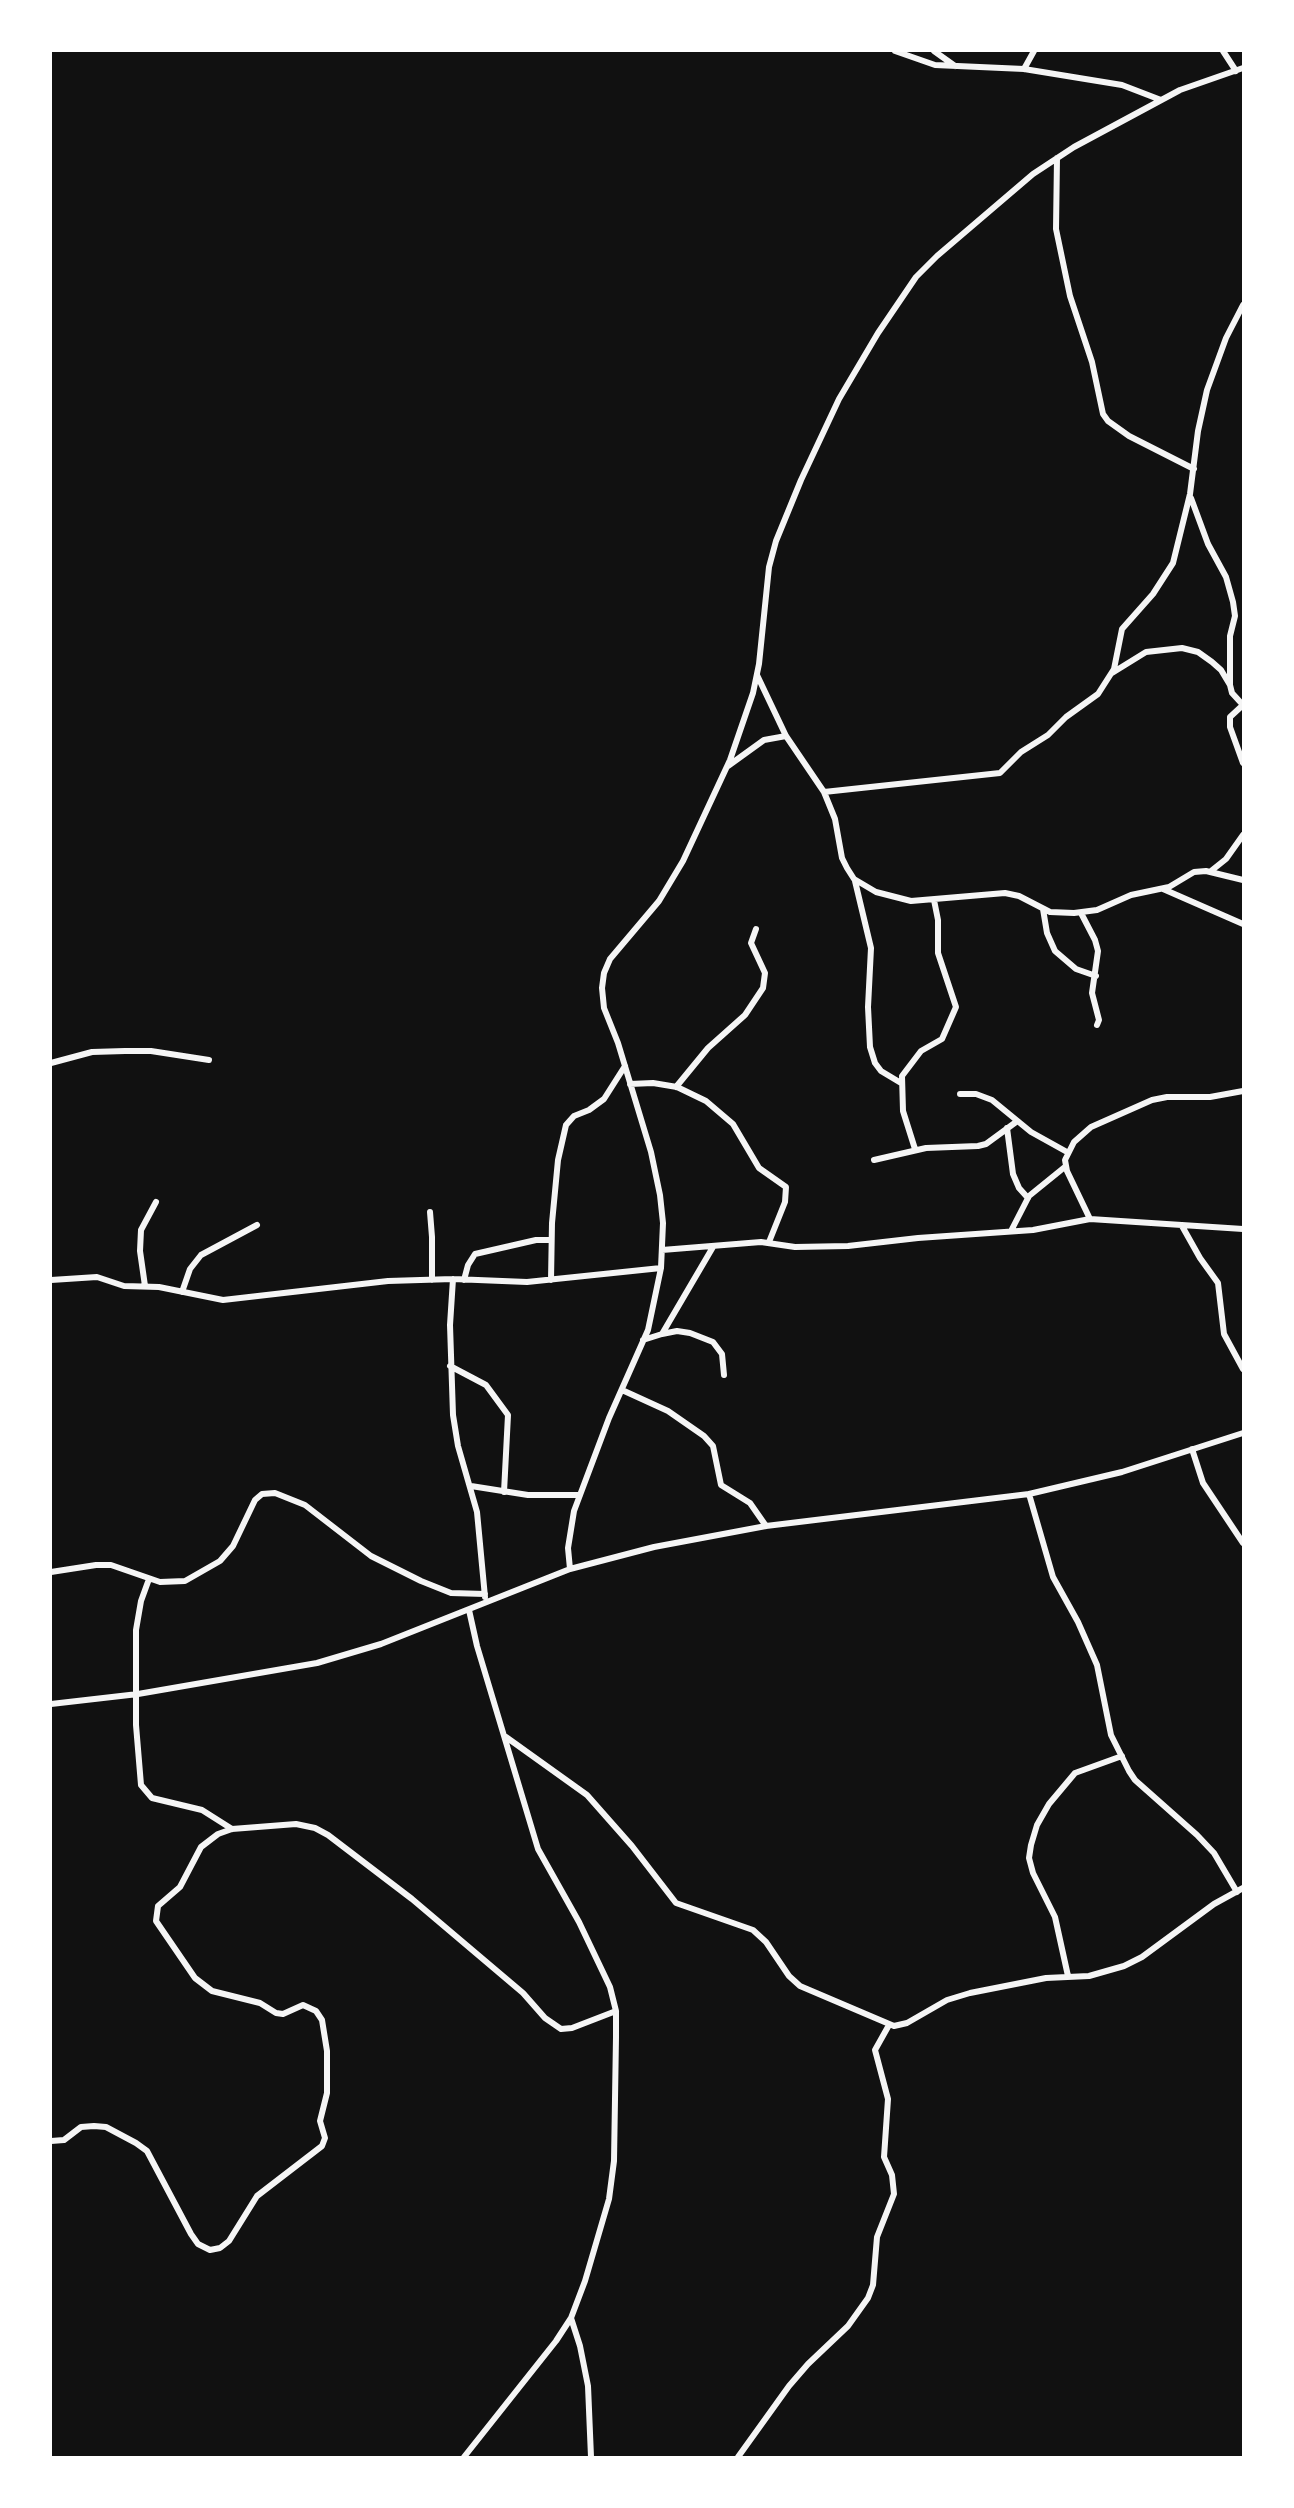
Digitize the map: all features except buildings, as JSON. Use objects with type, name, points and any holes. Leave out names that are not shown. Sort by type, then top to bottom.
[{"type":"street","points":[[895,51],[935,65],[1024,69],[1122,85],[1161,100]]},
{"type":"street","points":[[934,51],[955,66]]},
{"type":"street","points":[[1024,69],[1034,51]]},
{"type":"street","points":[[1223,51],[1236,71]]},
{"type":"street","points":[[570,1569],[570,1529],[580,1495],[643,1340],[653,1311],[661,1268],[660,1195],[651,1152],[625,1066],[604,1008],[602,988],[604,973],[610,959],[659,901],[683,861],[728,766],[757,675],[765,624],[769,567],[776,541],[839,399],[891,312],[916,277],[1033,174],[1057,158],[1180,90],[1243,68]]},
{"type":"street","points":[[1057,158],[1056,229],[1070,296],[1092,362],[1103,414],[1115,427],[1135,440],[1194,469]]},
{"type":"street","points":[[1112,674],[1122,629],[1153,594],[1173,563],[1190,494],[1198,432],[1212,372],[1232,323],[1243,305]]},
{"type":"street","points":[[1190,494],[1208,544],[1226,577],[1233,602],[1235,616],[1229,642],[1230,685],[1232,693],[1243,705],[1230,717],[1230,727],[1243,763]]},
{"type":"street","points":[[824,792],[1000,773],[1021,752],[1048,735],[1076,709],[1092,699],[1112,674],[1146,652],[1182,648],[1198,652],[1221,669],[1230,685]]},
{"type":"street","points":[[757,675],[786,736],[824,792],[835,819],[842,858],[854,879],[871,948],[868,1007],[870,1047],[875,1063],[881,1071],[901,1083]]},
{"type":"street","points":[[728,766],[764,740],[786,736]]},
{"type":"street","points":[[1210,871],[1226,860],[1243,835]]},
{"type":"street","points":[[854,879],[864,887],[893,897],[934,900],[1005,893],[1019,896],[1043,909],[1060,913],[1097,910],[1131,895],[1162,889],[1194,872],[1210,871],[1243,879]]},
{"type":"street","points":[[1162,889],[1243,924]]},
{"type":"street","points":[[915,1149],[903,1111],[901,1083],[905,1069],[916,1056],[942,1040],[956,1007],[938,953],[938,920],[934,900]]},
{"type":"street","points":[[1043,909],[1047,933],[1055,951],[1076,969],[1096,976]]},
{"type":"street","points":[[1081,913],[1095,940],[1098,962],[1093,1002],[1099,1020],[1097,1025]]},
{"type":"street","points":[[676,1087],[708,1048],[745,1015],[763,988],[765,973],[751,943],[756,929]]},
{"type":"street","points":[[51,1063],[92,1052],[118,1051],[151,1051],[209,1059]]},
{"type":"street","points":[[551,1280],[551,1240],[558,1160],[566,1125],[574,1116],[590,1110],[604,1099],[625,1066]]},
{"type":"street","points":[[630,1084],[653,1083],[676,1087],[721,1112],[733,1124],[759,1168],[767,1176],[785,1185],[785,1202],[769,1242]]},
{"type":"street","points":[[1090,1219],[1066,1166],[1067,1152],[1091,1127],[1152,1100],[1167,1097],[1204,1098],[1243,1091]]},
{"type":"street","points":[[960,1094],[976,1095],[992,1100],[1016,1122],[1067,1152]]},
{"type":"street","points":[[874,1160],[915,1149],[986,1144],[1016,1122]]},
{"type":"street","points":[[1007,1128],[1013,1174],[1019,1188],[1028,1198]]},
{"type":"street","points":[[1011,1231],[1028,1198],[1066,1166]]},
{"type":"street","points":[[145,1286],[140,1251],[141,1230],[156,1202]]},
{"type":"street","points":[[430,1212],[432,1280]]},
{"type":"street","points":[[662,1250],[769,1242],[820,1248],[1033,1230],[1090,1219],[1243,1228]]},
{"type":"street","points":[[182,1292],[190,1269],[201,1255],[257,1225]]},
{"type":"street","points":[[1182,1226],[1200,1258],[1218,1283],[1224,1334],[1243,1369]]},
{"type":"street","points":[[464,1280],[468,1265],[475,1254],[536,1240],[551,1240]]},
{"type":"street","points":[[662,1334],[713,1247]]},
{"type":"street","points":[[51,1280],[90,1276],[124,1286],[145,1286],[223,1300],[388,1281],[551,1280],[661,1268]]},
{"type":"street","points":[[453,1279],[450,1366],[456,1434],[477,1512],[484,1594],[488,1603]]},
{"type":"street","points":[[643,1340],[677,1331],[713,1341],[722,1354],[724,1375]]},
{"type":"street","points":[[450,1366],[486,1385],[508,1415],[504,1492]]},
{"type":"street","points":[[622,1390],[668,1411],[704,1436],[713,1446],[721,1485],[750,1503],[766,1527]]},
{"type":"street","points":[[51,1704],[138,1694],[317,1663],[381,1644],[570,1569],[654,1547],[766,1527],[1029,1494],[1122,1472],[1243,1433]]},
{"type":"street","points":[[1192,1449],[1203,1483],[1243,1543]]},
{"type":"street","points":[[471,1486],[504,1492],[580,1495]]},
{"type":"street","points":[[51,1572],[111,1565],[149,1579],[171,1584],[185,1581],[210,1569],[220,1561],[233,1546],[255,1500],[262,1494],[276,1493],[305,1505],[371,1556],[411,1576],[451,1593],[484,1594]]},
{"type":"street","points":[[506,1737],[587,1795],[632,1846],[675,1903],[753,1930],[766,1942],[789,1976],[800,1986],[889,2025],[907,2023],[927,2010],[970,1993],[1046,1978],[1110,1971],[1142,1958],[1214,1904],[1240,1890],[1214,1853],[1180,1818],[1136,1780],[1111,1735],[1097,1665],[1078,1622],[1053,1577],[1029,1494]]},
{"type":"street","points":[[149,1579],[138,1618],[137,1754],[141,1785],[146,1794],[162,1803],[202,1810],[232,1829]]},
{"type":"street","points":[[464,2457],[520,2389],[572,2318],[599,2240],[609,2199],[614,2161],[616,2011],[610,1988],[579,1922],[538,1850],[477,1646],[469,1610]]},
{"type":"street","points":[[1068,1976],[1055,1917],[1033,1873],[1029,1858],[1031,1845],[1037,1825],[1049,1804],[1075,1773],[1122,1755]]},
{"type":"street","points":[[216,1820],[218,1834]]},
{"type":"street","points":[[51,2141],[64,2140],[81,2127],[94,2126],[106,2127],[136,2143],[147,2151],[191,2234],[198,2244],[210,2250],[220,2248],[229,2241],[257,2196],[322,2146],[325,2138],[320,2121],[327,2093],[327,2051],[322,2020],[316,2011],[303,2005],[283,2014],[276,2013],[260,2003],[212,1991],[195,1977],[156,1921],[156,1913],[161,1901],[180,1887],[201,1847],[218,1834],[232,1829],[296,1824],[315,1828],[328,1835],[412,1899],[523,1993],[545,2018],[561,2029],[572,2028],[616,2011]]},
{"type":"street","points":[[738,2457],[808,2364],[860,2313],[873,2285],[877,2237],[894,2194],[892,2175],[884,2157],[888,2099],[875,2050],[889,2025]]},
{"type":"street","points":[[572,2318],[588,2386],[591,2457]]}]
